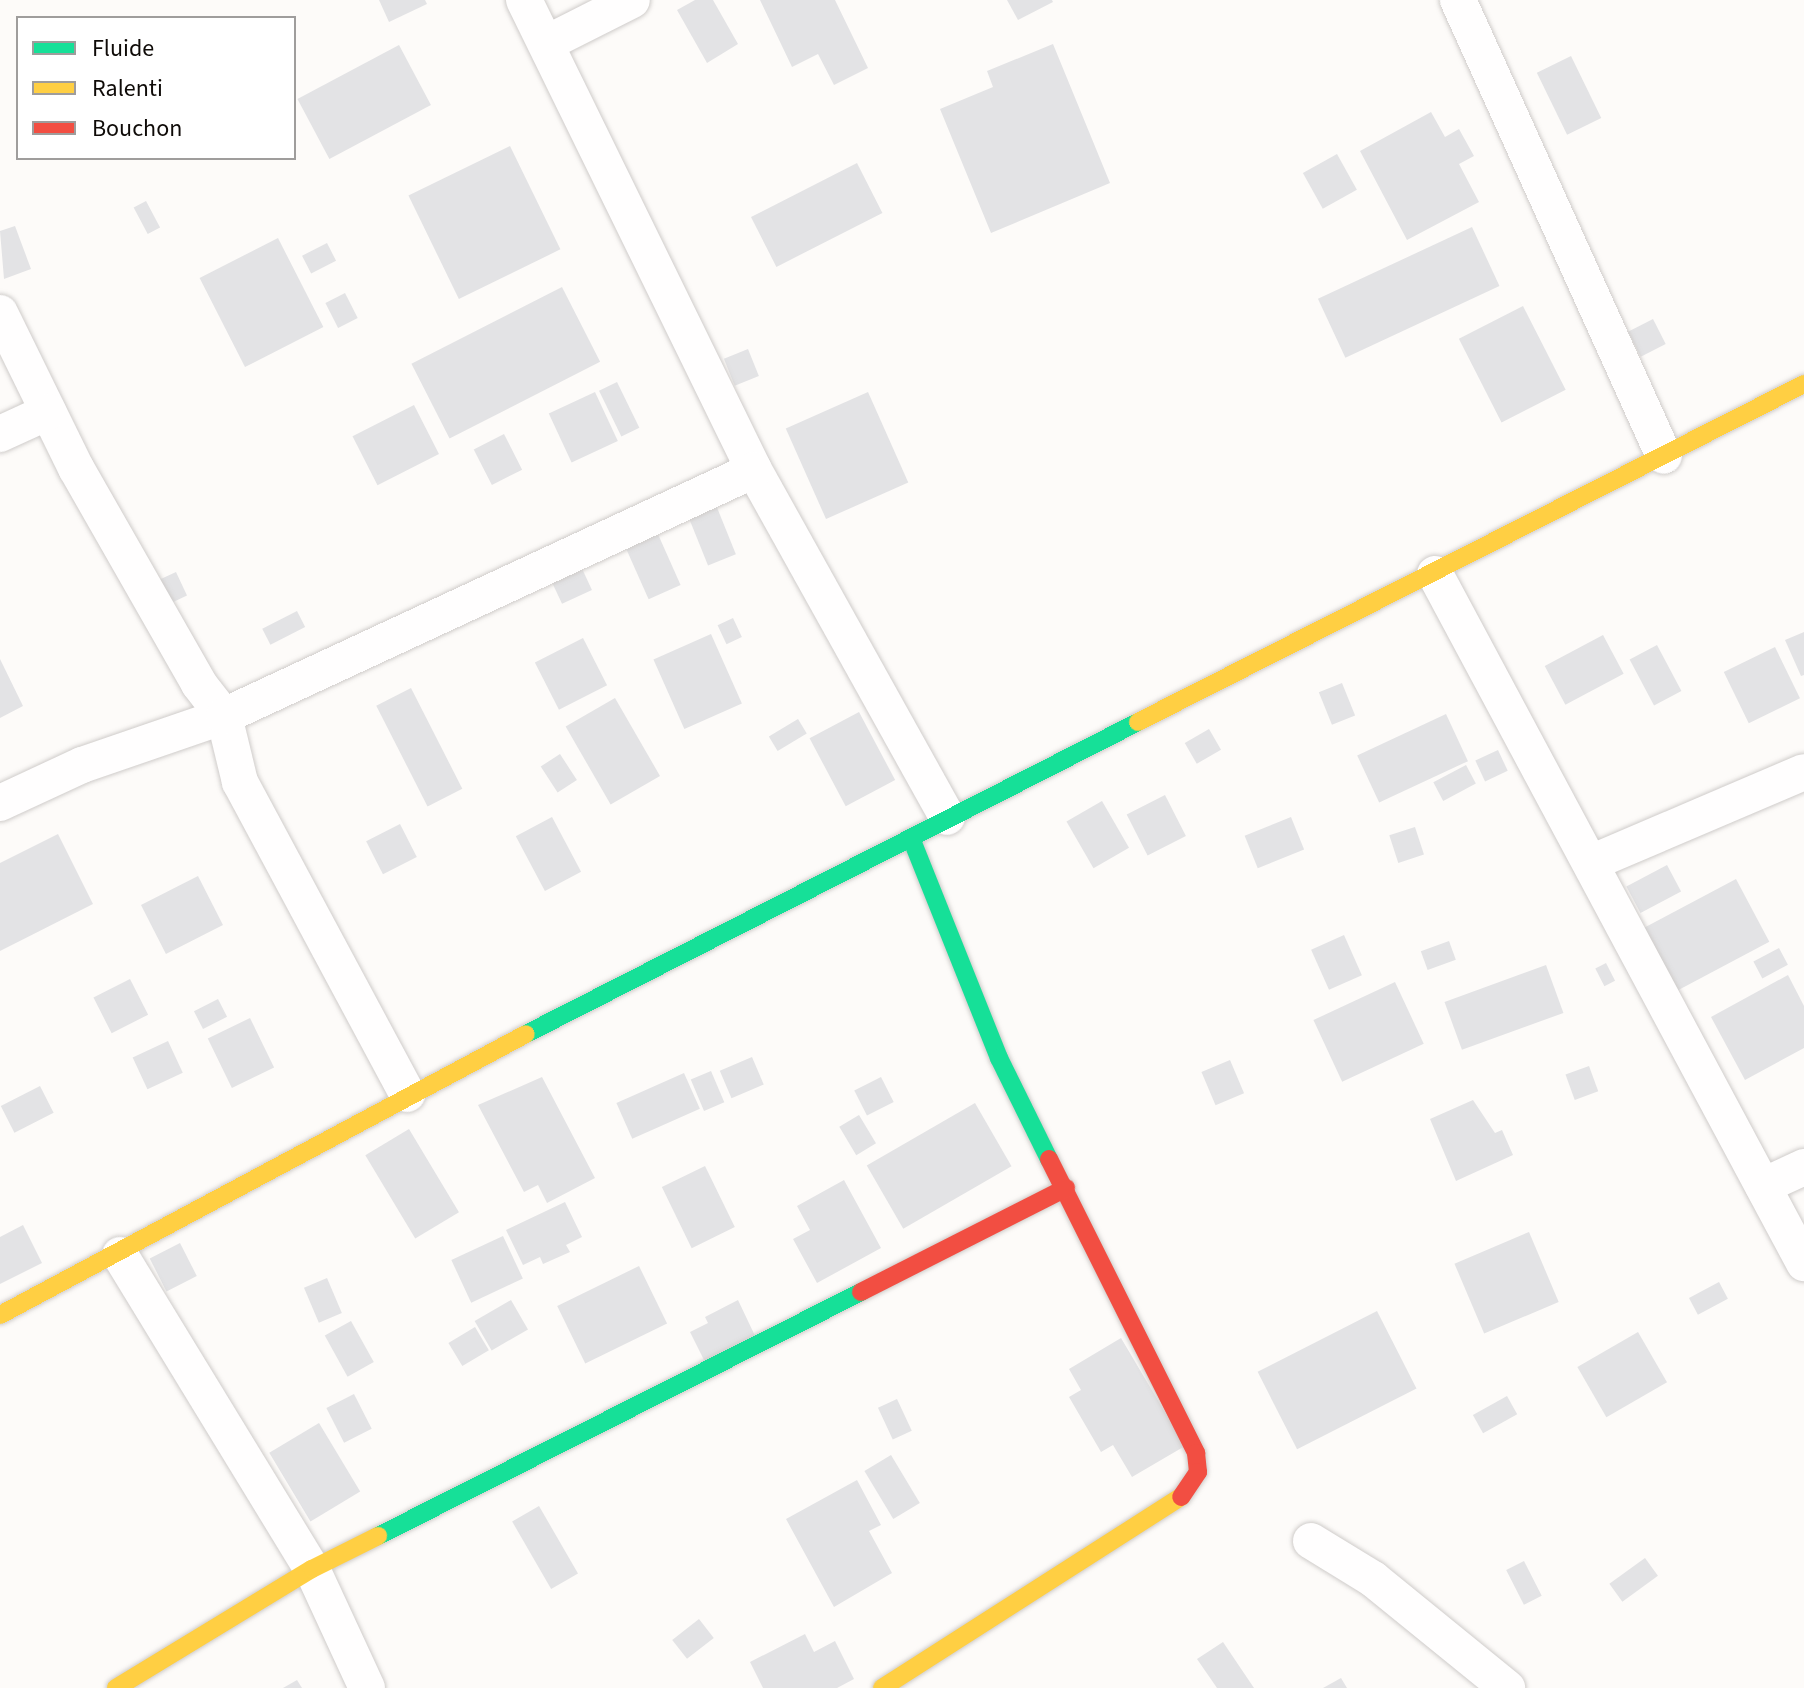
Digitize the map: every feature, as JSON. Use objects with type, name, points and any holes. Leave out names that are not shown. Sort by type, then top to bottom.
[{"type":"street","points":[[524,0],[754,470],[947,817]]},
{"type":"street","points":[[547,43],[632,0]]},
{"type":"street","points":[[1467,3],[1664,456]]},
{"type":"street","points":[[0,313],[48,412],[199,684],[224,716],[240,782],[407,1094]]},
{"type":"street","points":[[0,1315],[120,1255],[246,1179],[407,1094],[1804,384]]},
{"type":"street","points":[[0,434],[48,412]]},
{"type":"street","points":[[0,803],[82,765],[224,716],[754,470]]},
{"type":"street","points":[[1435,574],[1593,862],[1804,1263]]},
{"type":"street","points":[[1593,862],[1804,772]]},
{"type":"street","points":[[882,1688],[1194,1483],[1196,1453],[999,1058],[911,838]]},
{"type":"street","points":[[1763,1186],[1804,1167]]},
{"type":"street","points":[[116,1688],[312,1569],[1066,1188]]},
{"type":"street","points":[[120,1255],[312,1569],[367,1688]]},
{"type":"street","points":[[1311,1541],[1373,1579],[1507,1688]]},
{"type":"building","points":[[379,0],[425,0],[427,4],[389,22]]},
{"type":"building","points":[[695,0],[713,0],[738,44],[707,63],[677,10]]},
{"type":"building","points":[[760,0],[835,0],[868,68],[834,85],[818,54],[792,67]]},
{"type":"building","points":[[1007,0],[1052,0],[1053,2],[1018,20]]},
{"type":"building","points":[[1053,44],[1110,183],[991,233],[940,109],[993,87],[987,71]]},
{"type":"building","points":[[399,45],[431,105],[329,159],[297,99]]},
{"type":"building","points":[[1571,56],[1601,118],[1567,135],[1537,73]]},
{"type":"building","points":[[1431,112],[1445,137],[1459,129],[1474,156],[1459,164],[1479,202],[1407,240],[1360,151]]},
{"type":"building","points":[[510,146],[560,249],[459,299],[408,196]]},
{"type":"building","points":[[1337,154],[1357,190],[1323,209],[1303,173]]},
{"type":"building","points":[[857,163],[882,213],[776,267],[751,217]]},
{"type":"building","points":[[146,201],[160,227],[148,234],[134,208]]},
{"type":"building","points":[[15,226],[31,269],[4,279],[0,231]]},
{"type":"building","points":[[1472,227],[1499,286],[1345,358],[1318,299]]},
{"type":"building","points":[[278,238],[323,327],[245,367],[200,278]]},
{"type":"building","points":[[327,243],[336,261],[311,274],[302,256]]},
{"type":"building","points":[[562,287],[600,362],[450,439],[411,364]]},
{"type":"building","points":[[345,293],[358,318],[338,328],[325,303]]},
{"type":"building","points":[[1523,306],[1566,390],[1502,422],[1459,339]]},
{"type":"building","points":[[1653,319],[1666,344],[1641,357],[1628,332]]},
{"type":"building","points":[[748,349],[759,376],[735,386],[724,359]]},
{"type":"building","points":[[617,382],[639,428],[621,437],[599,391]]},
{"type":"building","points":[[595,392],[618,441],[572,462],[549,414]]},
{"type":"building","points":[[868,392],[908,482],[826,519],[786,429]]},
{"type":"building","points":[[414,405],[439,454],[377,485],[353,436]]},
{"type":"building","points":[[504,434],[522,470],[492,485],[474,449]]},
{"type":"building","points":[[716,505],[736,554],[708,565],[688,516]]},
{"type":"building","points":[[657,532],[681,585],[649,599],[625,546]]},
{"type":"building","points":[[578,560],[592,590],[562,604],[548,574]]},
{"type":"building","points":[[176,572],[187,596],[164,606],[153,583]]},
{"type":"building","points":[[297,611],[305,627],[270,645],[262,629]]},
{"type":"building","points":[[733,618],[742,637],[726,644],[718,625]]},
{"type":"building","points":[[1804,632],[1804,675],[1801,676],[1785,640]]},
{"type":"building","points":[[711,634],[742,703],[684,729],[653,660]]},
{"type":"building","points":[[1603,635],[1624,674],[1565,705],[1545,666]]},
{"type":"building","points":[[583,638],[607,685],[559,710],[535,663]]},
{"type":"building","points":[[1657,645],[1681,691],[1654,705],[1630,660]]},
{"type":"building","points":[[1775,647],[1800,698],[1749,723],[1724,672]]},
{"type":"building","points":[[0,659],[23,706],[0,718]]},
{"type":"building","points":[[1342,683],[1355,715],[1332,725],[1319,692]]},
{"type":"building","points":[[411,688],[462,789],[428,806],[376,706]]},
{"type":"building","points":[[615,698],[660,776],[611,804],[566,726]]},
{"type":"building","points":[[859,712],[895,780],[846,806],[810,738]]},
{"type":"building","points":[[1446,714],[1468,761],[1379,803],[1357,755]]},
{"type":"building","points":[[798,719],[807,734],[778,751],[769,737]]},
{"type":"building","points":[[1209,729],[1221,750],[1197,764],[1185,743]]},
{"type":"building","points":[[1498,750],[1508,771],[1485,781],[1475,761]]},
{"type":"building","points":[[560,754],[577,780],[558,793],[541,767]]},
{"type":"building","points":[[1466,765],[1476,784],[1443,801],[1433,782]]},
{"type":"building","points":[[1165,795],[1186,836],[1148,856],[1127,815]]},
{"type":"building","points":[[1102,801],[1129,848],[1093,868],[1066,822]]},
{"type":"building","points":[[552,817],[581,872],[545,891],[516,836]]},
{"type":"building","points":[[1291,817],[1304,849],[1258,868],[1245,836]]},
{"type":"building","points":[[400,824],[417,857],[383,874],[366,841]]},
{"type":"building","points":[[1415,827],[1424,855],[1398,863],[1389,835]]},
{"type":"building","points":[[58,834],[93,904],[0,951],[0,863]]},
{"type":"building","points":[[1667,865],[1681,891],[1640,913],[1626,887]]},
{"type":"building","points":[[198,876],[223,925],[166,954],[141,905]]},
{"type":"building","points":[[1736,879],[1769,942],[1678,991],[1644,928]]},
{"type":"building","points":[[1344,935],[1362,975],[1329,990],[1311,950]]},
{"type":"building","points":[[1449,941],[1456,960],[1428,970],[1421,951]]},
{"type":"building","points":[[1779,948],[1788,965],[1762,978],[1753,962]]},
{"type":"building","points":[[1606,963],[1615,981],[1604,986],[1595,968]]},
{"type":"building","points":[[1546,965],[1563,1013],[1462,1050],[1445,1002]]},
{"type":"building","points":[[1788,975],[1804,1006],[1804,1048],[1745,1080],[1711,1017]]},
{"type":"building","points":[[130,979],[148,1015],[112,1033],[93,998]]},
{"type":"building","points":[[1395,982],[1424,1044],[1342,1082],[1313,1020]]},
{"type":"building","points":[[218,999],[227,1017],[203,1029],[194,1011]]},
{"type":"building","points":[[250,1018],[274,1067],[232,1088],[208,1039]]},
{"type":"building","points":[[168,1041],[183,1073],[147,1089],[133,1057]]},
{"type":"building","points":[[752,1057],[764,1085],[732,1098],[720,1071]]},
{"type":"building","points":[[1230,1060],[1244,1093],[1216,1105],[1201,1072]]},
{"type":"building","points":[[1589,1066],[1598,1091],[1575,1100],[1566,1075]]},
{"type":"building","points":[[711,1071],[724,1102],[704,1111],[691,1080]]},
{"type":"building","points":[[684,1073],[700,1109],[632,1139],[616,1103]]},
{"type":"building","points":[[542,1077],[595,1178],[547,1203],[538,1185],[524,1192],[478,1105]]},
{"type":"building","points":[[881,1077],[894,1102],[867,1116],[854,1091]]},
{"type":"building","points":[[40,1086],[54,1113],[14,1133],[1,1106]]},
{"type":"building","points":[[1473,1100],[1495,1133],[1502,1130],[1513,1155],[1456,1181],[1430,1119]]},
{"type":"building","points":[[975,1103],[1012,1166],[903,1229],[867,1166]]},
{"type":"building","points":[[859,1115],[876,1143],[856,1155],[839,1127]]},
{"type":"building","points":[[409,1129],[459,1212],[415,1238],[365,1155]]},
{"type":"building","points":[[705,1166],[735,1227],[692,1248],[662,1187]]},
{"type":"building","points":[[844,1180],[881,1248],[817,1283],[793,1239],[810,1230],[797,1206]]},
{"type":"building","points":[[565,1202],[582,1237],[566,1245],[570,1252],[543,1264],[540,1257],[523,1265],[506,1230]]},
{"type":"building","points":[[23,1225],[42,1263],[0,1284],[0,1237]]},
{"type":"building","points":[[1529,1232],[1559,1302],[1484,1334],[1454,1264]]},
{"type":"building","points":[[503,1236],[523,1279],[471,1303],[451,1260]]},
{"type":"building","points":[[180,1243],[197,1276],[167,1291],[150,1258]]},
{"type":"building","points":[[639,1266],[667,1324],[585,1363],[557,1306]]},
{"type":"building","points":[[327,1278],[342,1313],[319,1323],[304,1288]]},
{"type":"building","points":[[1719,1282],[1728,1299],[1698,1315],[1689,1298]]},
{"type":"building","points":[[511,1300],[528,1329],[492,1350],[475,1321]]},
{"type":"building","points":[[738,1300],[757,1340],[706,1364],[690,1332],[708,1323],[705,1317]]},
{"type":"building","points":[[1377,1311],[1416,1389],[1297,1449],[1258,1372]]},
{"type":"building","points":[[351,1321],[374,1362],[348,1377],[325,1336]]},
{"type":"building","points":[[475,1327],[489,1350],[462,1366],[448,1343]]},
{"type":"building","points":[[1638,1332],[1667,1382],[1606,1417],[1577,1367]]},
{"type":"building","points":[[1121,1338],[1185,1446],[1132,1477],[1113,1445],[1101,1452],[1069,1397],[1081,1390],[1069,1369]]},
{"type":"building","points":[[354,1394],[372,1429],[344,1443],[326,1408]]},
{"type":"building","points":[[1507,1396],[1517,1414],[1483,1433],[1473,1415]]},
{"type":"building","points":[[897,1399],[912,1431],[893,1440],[878,1408]]},
{"type":"building","points":[[319,1423],[360,1492],[310,1521],[269,1453]]},
{"type":"building","points":[[891,1455],[920,1503],[893,1519],[864,1471]]},
{"type":"building","points":[[857,1480],[881,1525],[869,1531],[892,1573],[834,1607],[786,1519]]},
{"type":"building","points":[[539,1506],[578,1574],[551,1589],[512,1522]]},
{"type":"building","points":[[1645,1558],[1658,1576],[1622,1602],[1609,1584]]},
{"type":"building","points":[[1524,1561],[1542,1596],[1524,1605],[1506,1570]]},
{"type":"building","points":[[699,1619],[714,1638],[687,1659],[672,1640]]},
{"type":"building","points":[[805,1634],[814,1652],[835,1641],[854,1679],[837,1688],[763,1688],[750,1662]]},
{"type":"building","points":[[1223,1642],[1254,1688],[1217,1688],[1197,1659]]},
{"type":"building","points":[[1341,1678],[1347,1688],[1323,1688]]},
{"type":"building","points":[[297,1680],[302,1688],[283,1688]]},
{"type":"traffic: fast","points":[[526,1034],[1138,722]]},
{"type":"traffic: fast","points":[[911,838],[999,1058],[1049,1159]]},
{"type":"traffic: fast","points":[[378,1536],[861,1292]]},
{"type":"traffic: slow","points":[[1138,722],[1804,384]]},
{"type":"traffic: slow","points":[[0,1315],[526,1034]]},
{"type":"traffic: slow","points":[[882,1688],[1181,1497]]},
{"type":"traffic: slow","points":[[116,1688],[312,1569],[378,1536]]},
{"type":"traffic: jam","points":[[1049,1159],[1196,1453],[1198,1472],[1181,1497]]},
{"type":"traffic: jam","points":[[861,1292],[1066,1188]]}]
